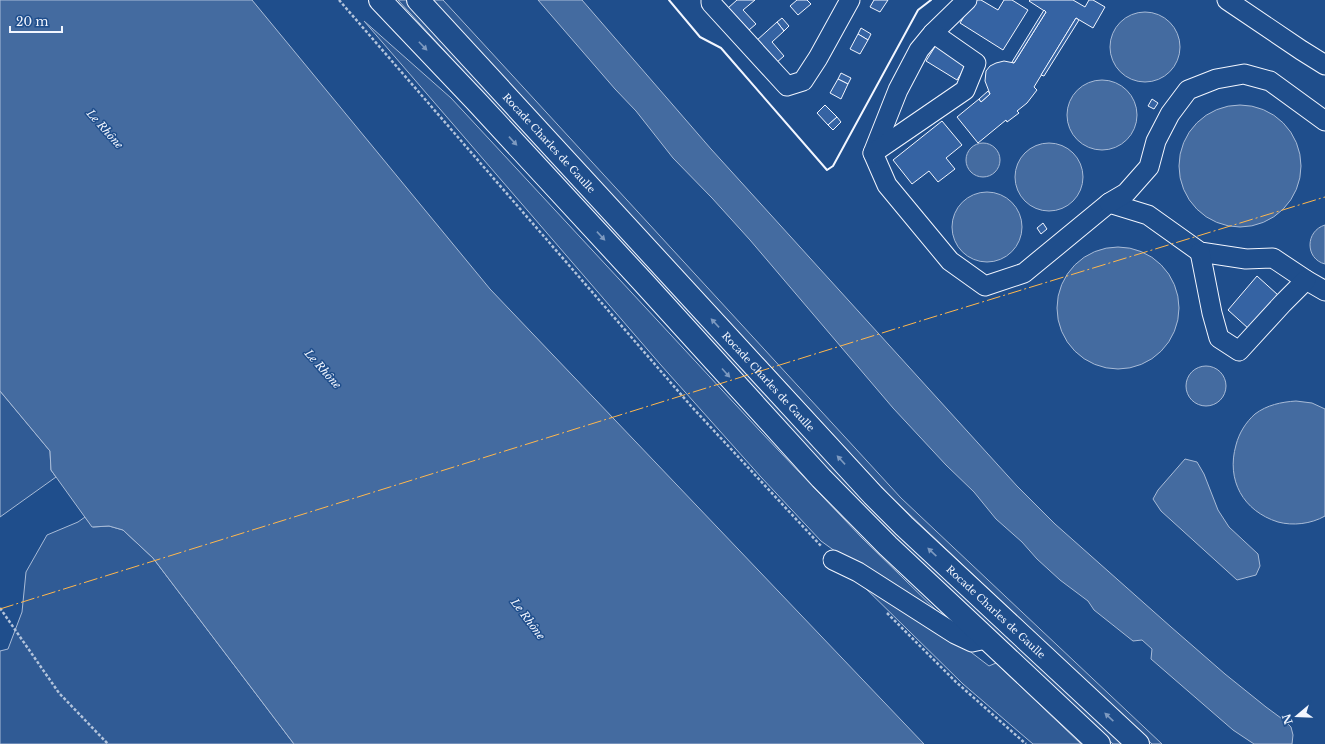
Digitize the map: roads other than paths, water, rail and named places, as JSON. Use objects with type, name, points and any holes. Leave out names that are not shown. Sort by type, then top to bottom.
[{"type":"main road","points":[[380,0],[476,101],[634,272],[821,478],[888,546],[1099,744]]},
{"type":"main road","name":"Rocade Charles de Gaulle","points":[[418,0],[873,495],[1138,744]]},
{"type":"lane","points":[[711,0],[711,4],[787,86],[803,81],[818,58],[850,0]]},
{"type":"lane","points":[[967,0],[933,33],[919,50],[898,90],[872,153],[887,186],[950,261],[985,286],[1024,273],[1109,203],[1126,193],[1149,167],[1156,141],[1170,114],[1188,90],[1216,79],[1244,74],[1270,80],[1325,121]]},
{"type":"lane","points":[[1227,0],[1301,50],[1325,64]]},
{"type":"lane","points":[[872,153],[965,90],[976,63],[933,33]]},
{"type":"lane","points":[[1109,203],[1148,215],[1200,252],[1246,258],[1273,258],[1318,285]]},
{"type":"lane","points":[[1200,252],[1212,313],[1219,338],[1240,351],[1283,302],[1318,285]]},
{"type":"lane","points":[[834,560],[858,572],[956,634],[972,642],[986,639]]},
{"type":"water","name":"Le Rhône","points":[[0,0],[252,0],[490,289],[924,744],[294,744],[153,558],[123,530],[109,526],[92,527],[51,470],[50,451],[0,391]]},
{"type":"water","points":[[538,0],[582,0],[711,149],[1017,486],[1055,524],[1171,627],[1225,674],[1285,721],[1291,727],[1293,735],[1292,744],[1254,744],[1233,730],[1151,659],[1152,649],[1142,640],[1133,641],[1094,610],[1088,601],[1060,580],[1037,559],[1022,542],[996,519],[974,492],[946,465],[893,408],[750,240],[673,158],[636,111]]},
{"type":"water","points":[[1145,12],[1164,18],[1174,28],[1180,47],[1174,66],[1164,76],[1145,82],[1126,76],[1116,66],[1110,47],[1116,28],[1126,18]]},
{"type":"water","points":[[1102,80],[1121,86],[1131,96],[1137,115],[1131,134],[1121,144],[1102,150],[1083,144],[1073,134],[1067,115],[1073,96],[1083,86]]},
{"type":"water","points":[[1240,105],[1264,109],[1283,123],[1297,142],[1301,166],[1297,190],[1283,209],[1264,223],[1240,227],[1216,223],[1197,209],[1183,190],[1179,166],[1183,142],[1197,123],[1216,109]]},
{"type":"water","points":[[986,143],[993,145],[998,150],[1000,160],[998,170],[993,175],[980,177],[973,175],[968,170],[966,157],[968,150],[973,145]]},
{"type":"water","points":[[1042,143],[1056,143],[1068,148],[1078,158],[1083,170],[1083,184],[1078,196],[1068,206],[1056,211],[1042,211],[1030,206],[1020,196],[1015,184],[1015,170],[1020,158],[1030,148]]},
{"type":"water","points":[[987,192],[1006,198],[1016,208],[1022,227],[1016,246],[1006,256],[987,262],[968,256],[958,246],[952,227],[958,208],[968,198]]},
{"type":"water","points":[[1325,225],[1325,264],[1318,261],[1314,257],[1310,245],[1314,233],[1318,228]]},
{"type":"water","points":[[1118,247],[1142,251],[1161,265],[1175,284],[1179,308],[1175,332],[1161,351],[1142,365],[1118,369],[1094,365],[1075,351],[1061,332],[1057,308],[1061,284],[1075,265],[1094,251]]},
{"type":"water","points":[[1210,366],[1217,369],[1223,375],[1226,386],[1225,394],[1217,403],[1210,406],[1202,406],[1195,403],[1187,394],[1186,382],[1189,375],[1198,367]]},
{"type":"water","points":[[1296,401],[1312,403],[1325,409],[1325,516],[1302,524],[1290,524],[1278,522],[1266,517],[1255,510],[1247,502],[1240,492],[1236,482],[1233,470],[1233,458],[1241,432],[1255,414],[1274,404]]},
{"type":"water","points":[[1185,459],[1197,462],[1204,474],[1218,510],[1229,527],[1258,554],[1260,566],[1256,575],[1237,580],[1161,511],[1153,499],[1158,490]]}]
